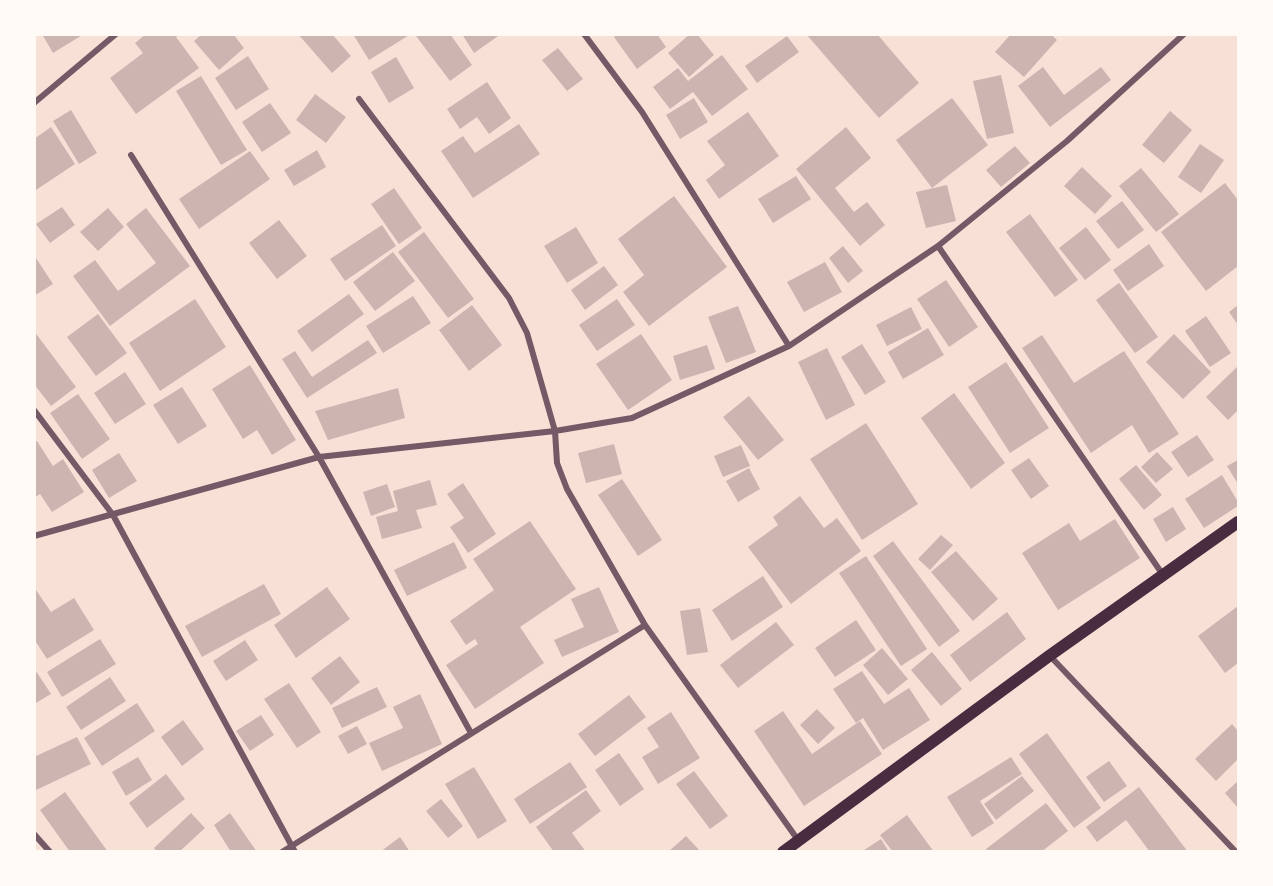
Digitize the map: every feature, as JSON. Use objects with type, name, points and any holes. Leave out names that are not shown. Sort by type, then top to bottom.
[{"type":"main road","points":[[783,852],[1049,656],[1239,522]]},
{"type":"street","points":[[34,103],[116,34]]},
{"type":"street","points":[[584,34],[642,112],[789,346]]},
{"type":"street","points":[[34,536],[319,458],[555,431],[632,418],[789,346],[938,246],[1067,141],[1184,34]]},
{"type":"street","points":[[359,99],[509,298],[527,333],[555,431],[557,463],[567,489],[645,625],[798,840]]},
{"type":"street","points":[[131,155],[319,458],[471,733]]},
{"type":"street","points":[[938,246],[1163,575]]},
{"type":"street","points":[[34,410],[113,515],[293,848]]},
{"type":"street","points":[[282,852],[293,848],[471,733],[645,625]]},
{"type":"street","points":[[1049,656],[1236,852]]},
{"type":"street","points":[[34,834],[50,852]]},
{"type":"building","points":[[42,34],[84,34],[53,53]]},
{"type":"building","points":[[146,34],[180,34],[176,37],[199,68],[136,114],[110,78],[143,53],[135,43]]},
{"type":"building","points":[[202,34],[233,34],[244,48],[219,70],[194,41]]},
{"type":"building","points":[[298,34],[332,34],[351,56],[332,73]]},
{"type":"building","points":[[353,34],[411,34],[369,60]]},
{"type":"building","points":[[418,34],[450,34],[472,65],[450,81],[416,36]]},
{"type":"building","points":[[462,34],[501,34],[474,53]]},
{"type":"building","points":[[617,34],[657,34],[666,47],[637,69],[614,37]]},
{"type":"building","points":[[690,34],[697,34],[714,55],[689,77],[668,53]]},
{"type":"building","points":[[806,34],[877,34],[919,83],[879,118]]},
{"type":"building","points":[[1011,34],[1051,34],[1057,40],[1024,77],[995,52]]},
{"type":"building","points":[[787,36],[799,52],[757,83],[745,66]]},
{"type":"building","points":[[558,48],[583,79],[567,91],[542,60]]},
{"type":"building","points":[[722,55],[748,89],[712,116],[693,92],[670,109],[653,87],[678,68],[688,81]]},
{"type":"building","points":[[248,56],[269,89],[236,110],[215,78]]},
{"type":"building","points":[[396,57],[414,88],[389,103],[371,72]]},
{"type":"building","points":[[1043,67],[1064,95],[1101,67],[1111,80],[1050,127],[1018,86]]},
{"type":"building","points":[[1001,75],[1014,133],[987,139],[973,81]]},
{"type":"building","points":[[201,76],[247,150],[221,165],[176,91]]},
{"type":"building","points":[[487,82],[511,118],[489,134],[477,117],[460,129],[447,109]]},
{"type":"building","points":[[315,94],[346,117],[326,143],[296,120]]},
{"type":"building","points":[[694,98],[708,122],[680,139],[666,115]]},
{"type":"building","points":[[952,98],[988,145],[932,188],[896,140]]},
{"type":"building","points":[[270,103],[291,133],[262,152],[242,122]]},
{"type":"building","points":[[71,110],[97,153],[79,164],[53,121]]},
{"type":"building","points":[[1170,111],[1192,130],[1164,163],[1142,145]]},
{"type":"building","points":[[748,112],[779,156],[719,199],[706,180],[725,165],[707,141]]},
{"type":"building","points":[[519,124],[540,154],[473,198],[441,151],[463,136],[475,153]]},
{"type":"building","points":[[51,127],[75,164],[36,190],[34,139]]},
{"type":"building","points":[[846,127],[871,158],[835,188],[854,212],[867,202],[885,225],[860,246],[796,169]]},
{"type":"building","points":[[1200,144],[1224,160],[1201,193],[1178,177]]},
{"type":"building","points":[[1015,146],[1030,163],[1001,187],[986,170]]},
{"type":"building","points":[[317,150],[326,167],[294,186],[284,170]]},
{"type":"building","points":[[250,151],[270,179],[199,229],[179,199]]},
{"type":"building","points":[[1082,167],[1112,196],[1095,214],[1064,186]]},
{"type":"building","points":[[1141,168],[1179,214],[1156,232],[1119,186]]},
{"type":"building","points":[[796,176],[811,199],[773,223],[758,199]]},
{"type":"building","points":[[1225,183],[1238,200],[1238,266],[1206,291],[1161,232]]},
{"type":"building","points":[[947,185],[956,221],[926,228],[916,192]]},
{"type":"building","points":[[394,188],[422,228],[399,244],[371,204]]},
{"type":"building","points":[[674,196],[727,267],[649,326],[623,292],[644,275],[618,239]]},
{"type":"building","points":[[1122,201],[1144,230],[1118,249],[1096,221]]},
{"type":"building","points":[[62,207],[75,225],[50,243],[36,224]]},
{"type":"building","points":[[108,208],[124,227],[98,251],[80,232]]},
{"type":"building","points":[[146,208],[190,266],[110,326],[73,276],[95,260],[118,291],[156,263],[126,224]]},
{"type":"building","points":[[1030,214],[1078,280],[1055,297],[1006,232]]},
{"type":"building","points":[[279,220],[307,256],[277,279],[249,243]]},
{"type":"building","points":[[382,225],[396,246],[345,281],[330,259]]},
{"type":"building","points":[[576,227],[598,263],[567,283],[544,246]]},
{"type":"building","points":[[1086,227],[1111,260],[1085,280],[1059,248]]},
{"type":"building","points":[[424,232],[474,299],[448,318],[398,252]]},
{"type":"building","points":[[1149,244],[1164,266],[1128,291],[1113,270]]},
{"type":"building","points":[[843,246],[863,271],[848,283],[829,258]]},
{"type":"building","points":[[393,252],[415,281],[375,311],[353,282]]},
{"type":"building","points":[[34,255],[53,284],[34,296]]},
{"type":"building","points":[[825,262],[842,292],[804,312],[787,282]]},
{"type":"building","points":[[604,266],[618,285],[585,310],[571,290]]},
{"type":"building","points":[[946,280],[978,327],[949,347],[917,299]]},
{"type":"building","points":[[1119,283],[1158,337],[1135,353],[1096,300]]},
{"type":"building","points":[[349,294],[364,314],[312,352],[297,331]]},
{"type":"building","points":[[413,296],[431,323],[383,353],[366,326]]},
{"type":"building","points":[[195,299],[226,347],[160,391],[129,343]]},
{"type":"building","points":[[617,299],[635,325],[597,351],[579,325]]},
{"type":"building","points":[[472,305],[502,345],[469,371],[439,330]]},
{"type":"building","points":[[1238,305],[1238,325],[1229,312]]},
{"type":"building","points":[[738,306],[756,352],[726,363],[708,317]]},
{"type":"building","points":[[911,307],[922,329],[887,346],[876,325]]},
{"type":"building","points":[[98,314],[127,353],[96,376],[67,337]]},
{"type":"building","points":[[1206,316],[1231,353],[1210,367],[1185,331]]},
{"type":"building","points":[[928,328],[944,355],[903,379],[888,352]]},
{"type":"building","points":[[34,331],[76,387],[51,406],[34,384]]},
{"type":"building","points":[[641,334],[672,380],[628,410],[596,364]]},
{"type":"building","points":[[1174,334],[1211,372],[1183,399],[1146,362]]},
{"type":"building","points":[[1042,335],[1074,383],[1124,351],[1179,434],[1149,453],[1132,425],[1091,453],[1022,348]]},
{"type":"building","points":[[368,340],[377,353],[307,398],[282,359],[295,351],[312,377]]},
{"type":"building","points":[[862,344],[886,382],[865,395],[841,357]]},
{"type":"building","points":[[707,345],[715,369],[680,380],[673,356]]},
{"type":"building","points":[[827,348],[855,405],[826,420],[798,362]]},
{"type":"building","points":[[1006,362],[1049,428],[1010,453],[968,387]]},
{"type":"building","points":[[250,365],[296,440],[272,455],[257,430],[243,439],[212,389]]},
{"type":"building","points":[[1238,366],[1238,410],[1228,420],[1206,397]]},
{"type":"building","points":[[125,372],[146,404],[115,424],[94,393]]},
{"type":"building","points":[[182,387],[207,426],[178,444],[153,405]]},
{"type":"building","points":[[398,388],[405,418],[328,440],[315,411]]},
{"type":"building","points":[[954,393],[1005,463],[971,489],[921,418]]},
{"type":"building","points":[[78,394],[110,439],[82,459],[50,413]]},
{"type":"building","points":[[749,396],[784,440],[758,460],[723,417]]},
{"type":"building","points":[[866,423],[918,504],[862,540],[810,459]]},
{"type":"building","points":[[1197,435],[1214,460],[1188,477],[1171,452]]},
{"type":"building","points":[[37,441],[53,466],[63,459],[84,492],[52,512],[40,494],[34,498],[34,442]]},
{"type":"building","points":[[614,444],[622,474],[586,483],[578,453]]},
{"type":"building","points":[[741,445],[750,466],[723,477],[714,456]]},
{"type":"building","points":[[1157,452],[1173,469],[1156,483],[1141,467]]},
{"type":"building","points":[[119,453],[137,481],[109,498],[92,470]]},
{"type":"building","points":[[1029,458],[1049,486],[1031,499],[1011,470]]},
{"type":"building","points":[[1238,460],[1238,484],[1227,466]]},
{"type":"building","points":[[1136,465],[1162,495],[1144,510],[1119,479]]},
{"type":"building","points":[[749,468],[760,489],[738,502],[726,481]]},
{"type":"building","points":[[1222,475],[1238,502],[1238,506],[1204,528],[1185,499]]},
{"type":"building","points":[[622,479],[662,540],[638,556],[598,495]]},
{"type":"building","points":[[430,480],[437,505],[416,510],[422,528],[382,539],[376,517],[398,511],[393,491]]},
{"type":"building","points":[[463,483],[496,534],[468,553],[450,527],[464,518],[447,494]]},
{"type":"building","points":[[387,484],[395,507],[371,516],[363,492]]},
{"type":"building","points":[[800,496],[824,528],[837,518],[861,551],[791,604],[748,547],[778,525],[773,517]]},
{"type":"building","points":[[1173,507],[1186,529],[1166,542],[1153,519]]},
{"type":"building","points":[[1115,519],[1140,558],[1058,610],[1022,553],[1069,523],[1080,541]]},
{"type":"building","points":[[530,521],[576,589],[520,627],[544,663],[475,709],[446,665],[478,644],[475,639],[466,645],[450,621],[494,590],[473,559]]},
{"type":"building","points":[[941,535],[953,545],[930,570],[918,559]]},
{"type":"building","points":[[893,541],[960,631],[939,647],[873,556]]},
{"type":"building","points":[[454,542],[467,568],[407,596],[394,570]]},
{"type":"building","points":[[956,551],[998,599],[973,621],[931,572]]},
{"type":"building","points":[[866,556],[927,649],[901,666],[839,573]]},
{"type":"building","points":[[763,576],[783,607],[732,641],[712,610]]},
{"type":"building","points":[[264,584],[281,614],[202,657],[185,626]]},
{"type":"building","points":[[34,587],[51,612],[74,598],[94,630],[47,659],[34,639]]},
{"type":"building","points":[[327,587],[350,619],[296,658],[274,625]]},
{"type":"building","points":[[599,587],[619,632],[562,657],[554,640],[584,627],[571,599]]},
{"type":"building","points":[[1238,606],[1238,663],[1225,673],[1198,636]]},
{"type":"building","points":[[700,608],[708,652],[687,655],[680,611]]},
{"type":"building","points":[[1007,612],[1026,639],[970,682],[950,655]]},
{"type":"building","points":[[856,620],[876,650],[835,677],[815,648]]},
{"type":"building","points":[[776,622],[794,645],[738,688],[720,665]]},
{"type":"building","points":[[100,639],[116,664],[62,697],[47,672]]},
{"type":"building","points":[[245,640],[258,660],[226,681],[213,661]]},
{"type":"building","points":[[882,648],[908,679],[888,695],[863,665]]},
{"type":"building","points":[[932,652],[962,689],[941,706],[911,670]]},
{"type":"building","points":[[340,656],[360,682],[331,705],[311,678]]},
{"type":"building","points":[[34,668],[51,694],[34,704]]},
{"type":"building","points":[[862,671],[884,704],[909,688],[930,720],[883,750],[863,718],[856,723],[833,689]]},
{"type":"building","points":[[110,677],[126,701],[81,730],[66,707]]},
{"type":"building","points":[[289,683],[321,732],[297,748],[264,699]]},
{"type":"building","points":[[377,687],[387,707],[342,728],[332,708]]},
{"type":"building","points":[[420,694],[442,744],[382,771],[369,743],[403,728],[393,707]]},
{"type":"building","points":[[629,695],[646,717],[595,756],[578,734]]},
{"type":"building","points":[[137,703],[155,731],[102,766],[84,738]]},
{"type":"building","points":[[817,709],[835,728],[818,744],[800,725]]},
{"type":"building","points":[[783,711],[812,754],[860,721],[882,754],[804,806],[754,731]]},
{"type":"building","points":[[671,712],[700,758],[658,784],[642,757],[659,747],[647,728]]},
{"type":"building","points":[[261,715],[274,735],[250,751],[236,731]]},
{"type":"building","points":[[183,720],[204,749],[182,766],[161,737]]},
{"type":"building","points":[[1232,724],[1238,731],[1238,759],[1216,781],[1195,759]]},
{"type":"building","points":[[357,726],[367,744],[348,754],[338,736]]},
{"type":"building","points":[[1047,733],[1101,808],[1074,828],[1019,754]]},
{"type":"building","points":[[77,737],[91,764],[34,791],[34,757]]},
{"type":"building","points":[[619,753],[644,789],[620,806],[595,770]]},
{"type":"building","points":[[138,757],[152,780],[126,796],[112,772]]},
{"type":"building","points":[[1011,757],[1022,774],[980,801],[994,823],[972,837],[947,797]]},
{"type":"building","points":[[1109,761],[1127,786],[1104,802],[1086,777]]},
{"type":"building","points":[[570,762],[587,787],[530,824],[514,799]]},
{"type":"building","points":[[474,767],[507,821],[478,839],[445,784]]},
{"type":"building","points":[[694,771],[728,816],[710,829],[676,784]]},
{"type":"building","points":[[166,774],[185,799],[147,828],[129,803]]},
{"type":"building","points":[[1022,776],[1034,791],[996,820],[984,804]]},
{"type":"building","points":[[1238,781],[1238,808],[1225,793]]},
{"type":"building","points":[[1139,787],[1188,852],[1150,852],[1126,820],[1097,842],[1086,827]]},
{"type":"building","points":[[586,790],[601,811],[572,833],[586,852],[554,852],[536,827]]},
{"type":"building","points":[[65,792],[108,852],[70,852],[40,810]]},
{"type":"building","points":[[441,799],[463,826],[448,838],[426,811]]},
{"type":"building","points":[[1046,803],[1068,831],[1041,852],[988,852],[986,849]]},
{"type":"building","points":[[191,813],[205,828],[179,852],[157,852],[154,848]]},
{"type":"building","points":[[230,813],[257,852],[231,852],[214,825]]},
{"type":"building","points":[[907,815],[934,852],[893,852],[880,835]]},
{"type":"building","points":[[686,836],[701,852],[668,852]]},
{"type":"building","points":[[400,837],[410,852],[380,852]]},
{"type":"building","points":[[881,839],[889,852],[861,852]]}]
